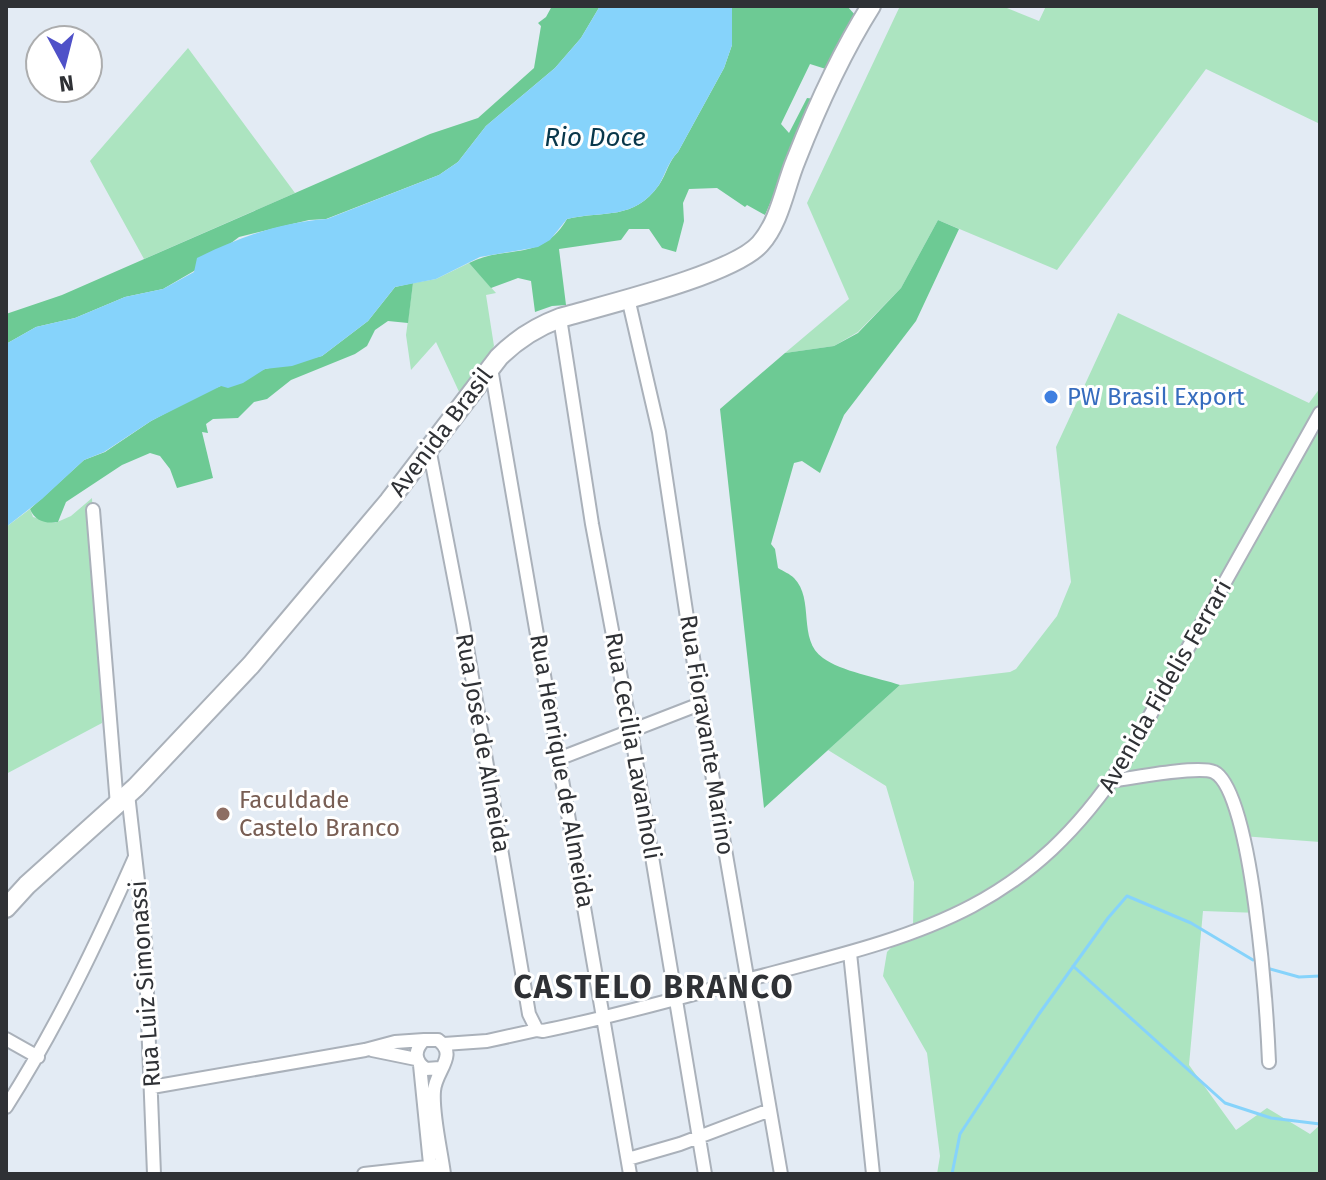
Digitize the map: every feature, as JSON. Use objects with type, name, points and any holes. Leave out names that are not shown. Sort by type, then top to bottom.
[{"type":"main road","name":"Avenida Brasil","points":[[6,908],[27,885],[122,800],[251,665],[389,501],[491,368],[515,342],[545,323],[726,265],[760,244],[781,204],[796,158],[843,57],[871,6]]},
{"type":"street","name":"Rua Fioravante Marino","points":[[628,298],[659,432],[700,704],[781,1174]]},
{"type":"street","name":"Rua Cecilia Lavanholi","points":[[560,318],[592,524],[631,731],[705,1174]]},
{"type":"street","name":"Rua Henrique de Almeida","points":[[491,368],[630,1174]]},
{"type":"street","name":"Avenida Fidelis Ferrari","points":[[444,1044],[487,1041],[605,1018],[850,953],[943,922],[1007,887],[1060,841],[1100,798],[1320,413]]},
{"type":"street","name":"Rua José de Almeida","points":[[429,448],[463,624],[529,1014],[540,1030]]},
{"type":"street","name":"Rua Luiz Simonassi","points":[[93,510],[122,800],[136,854],[145,942],[154,1174]]},
{"type":"street","points":[[558,759],[700,704]]},
{"type":"street","points":[[1111,781],[1194,770],[1212,771],[1223,779],[1231,792],[1247,857],[1264,982],[1269,1062]]},
{"type":"street","points":[[6,1107],[38,1057],[94,952],[136,854]]},
{"type":"street","points":[[850,953],[873,1174]]},
{"type":"street","points":[[6,1039],[38,1057]]},
{"type":"street","points":[[424,1040],[419,1045],[418,1062],[437,1170]]},
{"type":"street","points":[[152,1087],[365,1050],[382,1044],[438,1040],[444,1044],[448,1057],[440,1068],[434,1091],[437,1170]]},
{"type":"street","points":[[365,1050],[396,1053],[433,1070],[440,1068]]},
{"type":"street","points":[[628,1159],[770,1110]]},
{"type":"street","points":[[364,1174],[437,1170]]},
{"type":"green space","points":[[552,6],[600,6],[581,38],[555,68],[486,126],[458,162],[439,175],[326,219],[309,220],[239,237],[194,271],[163,289],[125,297],[75,318],[36,327],[6,344],[6,314],[62,295],[430,134],[478,118],[534,68],[541,26],[538,23]]},
{"type":"green space","points":[[732,6],[847,6],[856,16],[829,70],[810,64],[781,124],[789,133],[807,98],[815,99],[765,215],[747,205],[745,207],[717,188],[689,189],[683,203],[684,221],[676,252],[662,248],[649,229],[629,229],[621,240],[559,249],[566,305],[535,312],[531,281],[518,278],[491,288],[469,263],[546,242],[567,219],[628,209],[639,204],[659,185],[724,68],[732,45]]},
{"type":"green space","points":[[900,6],[1002,6],[1039,21],[1046,6],[1320,6],[1320,124],[1206,69],[1057,270],[938,220],[901,288],[858,332],[834,346],[785,353],[849,299],[807,203]]},
{"type":"green space","points":[[188,48],[295,193],[144,259],[90,161]]},
{"type":"green space","points":[[938,220],[959,229],[916,321],[844,415],[820,473],[802,461],[794,463],[771,544],[775,549],[778,568],[800,587],[810,641],[815,650],[839,667],[900,685],[764,808],[720,409],[785,353],[834,346],[858,333],[901,288]]},
{"type":"green space","points":[[469,263],[496,293],[486,295],[494,346],[461,396],[436,342],[411,370],[406,335],[413,283],[436,279]]},
{"type":"green space","points":[[413,283],[408,323],[388,321],[375,330],[367,346],[355,354],[291,380],[267,399],[254,402],[238,418],[213,419],[206,424],[208,433],[202,432],[213,478],[177,488],[170,469],[160,456],[150,453],[122,465],[66,502],[58,522],[41,521],[32,513],[30,509],[84,460],[105,452],[151,421],[205,392],[265,369],[322,356],[368,321],[395,287]]},
{"type":"green space","points":[[1118,313],[1309,403],[1320,388],[1320,842],[1242,836],[1259,913],[1203,911],[1189,1065],[1236,1130],[1267,1108],[1310,1134],[1320,1125],[1320,1174],[937,1174],[940,1156],[927,1053],[883,976],[887,952],[913,925],[914,882],[886,786],[828,750],[900,685],[1016,669],[1057,616],[1071,582],[1056,447]]},
{"type":"green space","points":[[92,498],[102,723],[6,774],[6,527],[30,509],[33,517],[55,523],[71,516]]},
{"type":"water","name":"Rio Doce","points":[[600,6],[732,6],[732,45],[724,68],[659,185],[649,196],[639,204],[618,212],[567,219],[550,240],[538,247],[480,257],[436,279],[395,287],[368,321],[322,356],[292,366],[265,369],[243,383],[228,388],[221,386],[151,421],[104,452],[84,460],[6,527],[6,344],[36,327],[75,318],[125,297],[163,289],[194,272],[197,258],[244,238],[276,227],[327,219],[439,175],[458,162],[486,126],[555,68],[581,38]]},
{"type":"waterway","points":[[952,1174],[960,1134],[1039,1014],[1127,896],[1191,923],[1253,960]]},
{"type":"waterway","points":[[1073,966],[1225,1103],[1271,1118],[1320,1124]]},
{"type":"waterway","points":[[1270,969],[1299,977],[1320,976]]},
{"type":"place","name":"PW Brasil Export","points":[[1051,397]]},
{"type":"place","name":"Faculdade Castelo Branco","points":[[223,814]]},
{"type":"district","name":"CASTELO BRANCO","points":[[654,987]]}]
